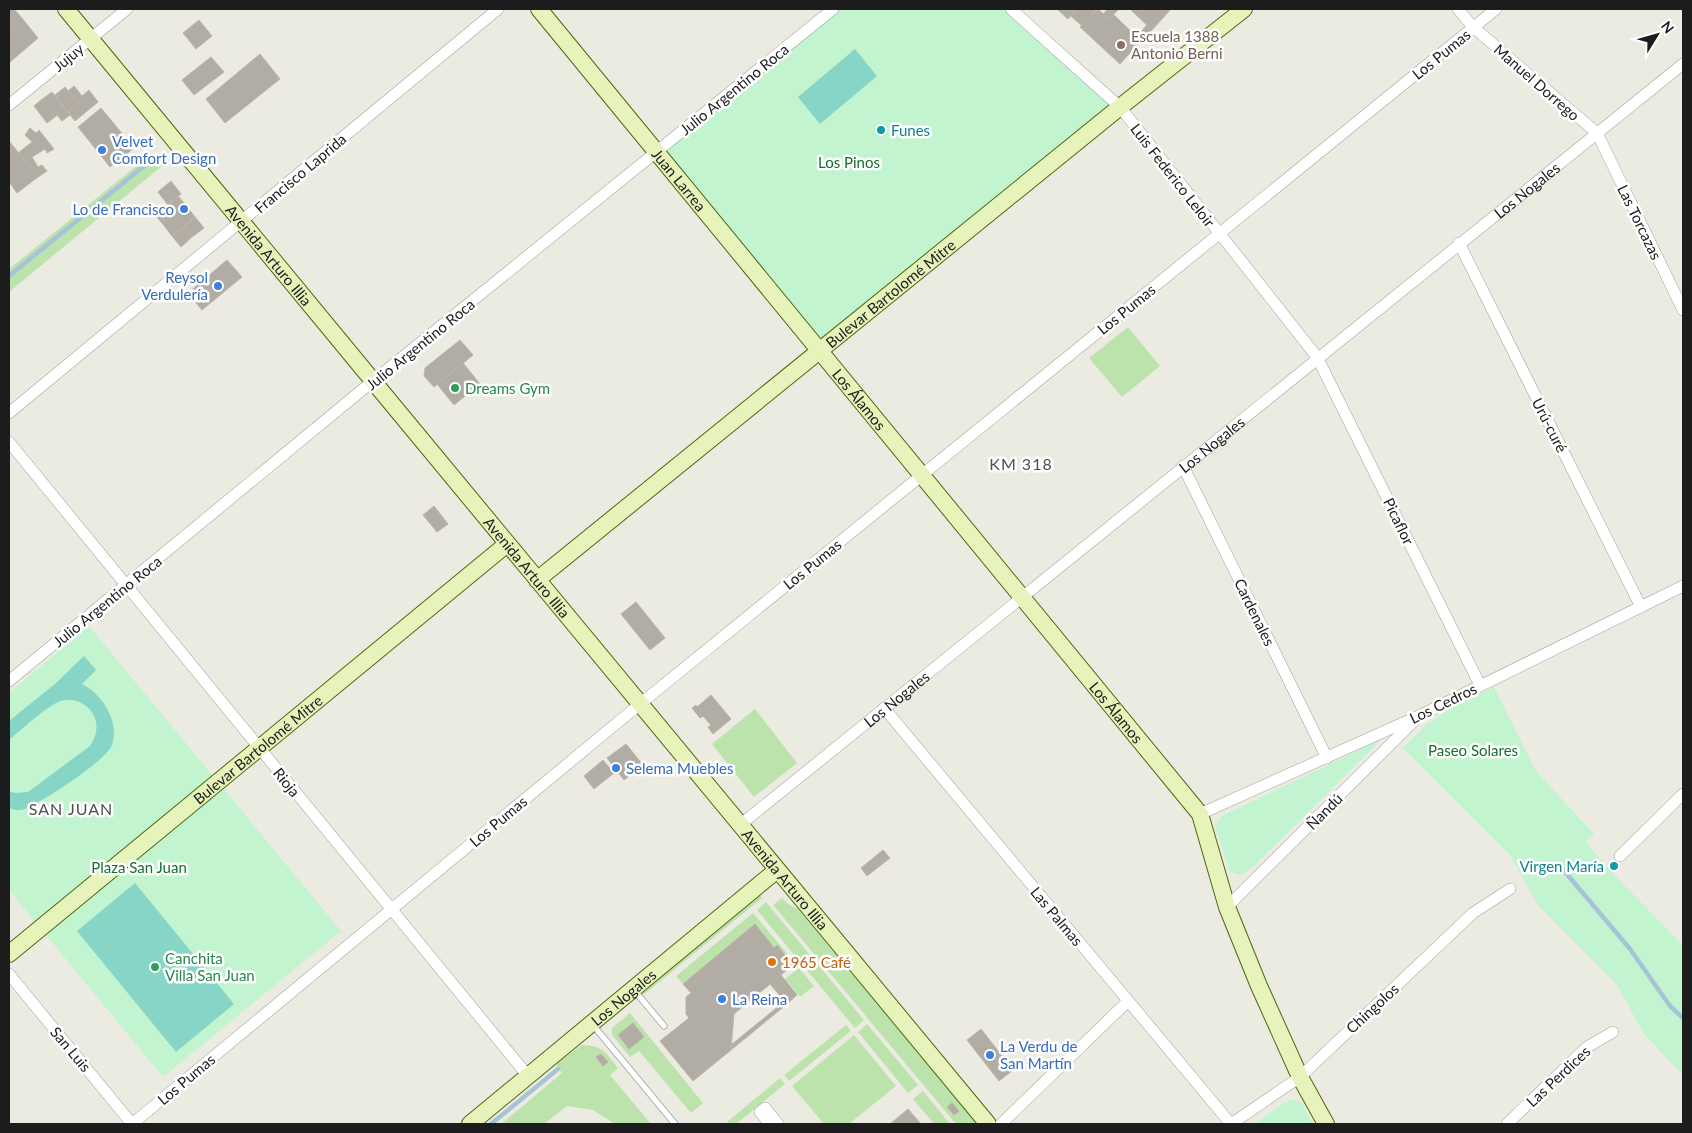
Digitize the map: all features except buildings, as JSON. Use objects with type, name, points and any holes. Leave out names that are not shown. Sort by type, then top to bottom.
[{"type":"street","name":"Avenida Arturo Illia","points":[[66,9],[988,1124]]},
{"type":"street","name":"Jujuy","points":[[9,105],[127,9]]},
{"type":"street","name":"Francisco Laprida","points":[[9,413],[498,9]]},
{"type":"street","name":"Juan Larrea","points":[[539,9],[821,351]]},
{"type":"street","name":"Julio Argentino Roca","points":[[9,681],[373,381],[832,9]]},
{"type":"street","name":"Luis Federico Leloir","points":[[1011,9],[1120,107],[1317,357]]},
{"type":"street","name":"Bulevar Bartolomé Mitre","points":[[537,580],[1120,107],[1244,9]]},
{"type":"street","name":"Manuel Dorrego","points":[[1458,9],[1473,27],[1596,133]]},
{"type":"street","name":"Los Pumas","points":[[132,1124],[640,704],[1496,9]]},
{"type":"street","name":"Los Nogales","points":[[740,824],[1317,357],[1683,64]]},
{"type":"street","name":"Las Torcazas","points":[[1596,133],[1679,290],[1683,310]]},
{"type":"street","name":"Urú-curé","points":[[1459,243],[1641,607]]},
{"type":"street","name":"Los Álamos","points":[[821,351],[1200,814],[1227,907],[1259,986],[1300,1077],[1326,1124]]},
{"type":"street","name":"Picaflor","points":[[1317,357],[1480,685]]},
{"type":"street","name":"Rioja","points":[[9,442],[528,1076]]},
{"type":"street","name":"Cardenales","points":[[1183,466],[1327,758]]},
{"type":"street","name":"Bulevar Bartolomé Mitre","points":[[9,954],[507,544]]},
{"type":"street","name":"Los Cedros","points":[[1200,814],[1421,715],[1683,586]]},
{"type":"street","name":"Las Palmas","points":[[884,708],[1231,1124]]},
{"type":"street","name":"Ñandú","points":[[1227,907],[1421,715]]},
{"type":"street","points":[[1620,856],[1683,794]]},
{"type":"street","name":"Los Nogales","points":[[470,1124],[777,870]]},
{"type":"street","name":"Chingolos","points":[[1231,1124],[1300,1077],[1473,913],[1510,889]]},
{"type":"street","name":"San Luis","points":[[9,974],[132,1124]]},
{"type":"street","points":[[1000,1124],[1128,1001]]},
{"type":"street","name":"Las Perdices","points":[[1507,1124],[1588,1047],[1614,1032]]},
{"type":"street","points":[[762,1109],[774,1124]]},
{"type":"lane","points":[[633,989],[664,1026]]},
{"type":"lane","points":[[592,1024],[675,1124]]},
{"type":"green space","name":"Los Pinos","points":[[833,9],[1011,9],[1120,107],[821,351],[657,151]]},
{"type":"green space","points":[[151,154],[162,166],[9,292],[9,269]]},
{"type":"green space","points":[[1128,327],[1160,366],[1122,397],[1089,358]]},
{"type":"green space","name":"Plaza San Juan","points":[[89,626],[341,931],[163,1077],[9,890],[9,693]]},
{"type":"green space","name":"Paseo Solares","points":[[1494,687],[1536,771],[1594,834],[1585,842],[1683,945],[1683,1075],[1643,1033],[1618,986],[1538,905],[1510,855],[1403,748],[1427,724],[1454,706]]},
{"type":"green space","points":[[755,709],[797,763],[754,797],[712,744]]},
{"type":"green space","points":[[1382,739],[1253,867],[1241,875],[1230,872],[1215,825],[1222,816]]},
{"type":"green space","points":[[759,894],[762,898],[642,996],[640,993]]},
{"type":"green space","points":[[782,898],[788,904],[798,909],[977,1124],[956,1124],[773,905]]},
{"type":"green space","points":[[766,902],[864,1020],[855,1028],[757,910]]},
{"type":"green space","points":[[753,913],[795,963],[793,965],[777,946],[774,948],[755,924],[683,984],[676,976]]},
{"type":"green space","points":[[799,968],[814,986],[800,997],[785,979]]},
{"type":"green space","points":[[630,1013],[703,1103],[691,1113],[639,1051],[630,1057],[612,1035],[612,1028]]},
{"type":"green space","points":[[867,1024],[918,1085],[908,1093],[858,1032]]},
{"type":"green space","points":[[846,1025],[851,1031],[789,1081],[784,1075]]},
{"type":"green space","points":[[854,1035],[896,1086],[849,1124],[824,1124],[792,1086]]},
{"type":"green space","points":[[582,1045],[600,1048],[607,1054],[618,1068],[610,1075],[651,1124],[615,1124],[593,1110],[567,1106],[544,1124],[501,1124],[562,1073],[556,1064]]},
{"type":"green space","points":[[780,1078],[785,1084],[736,1124],[729,1124],[727,1122]]},
{"type":"green space","points":[[923,1091],[950,1124],[934,1124],[913,1099]]},
{"type":"green space","points":[[1293,1099],[1302,1103],[1313,1124],[1255,1124],[1284,1103]]},
{"type":"shaded area","points":[[855,49],[877,76],[820,124],[798,97]]},
{"type":"shaded area","points":[[84,656],[96,670],[82,684],[96,694],[108,709],[114,727],[112,745],[98,761],[45,798],[23,810],[9,808],[9,791],[15,793],[28,792],[90,746],[94,739],[96,724],[94,716],[88,707],[74,700],[63,700],[33,719],[9,740],[9,721],[55,684]]},
{"type":"shaded area","name":"Canchita Villa San Juan","points":[[135,883],[234,1004],[176,1052],[77,931]]},
{"type":"waterway","points":[[9,276],[155,157]]},
{"type":"waterway","points":[[1561,867],[1630,949],[1670,1006],[1683,1018]]},
{"type":"waterway","points":[[491,1124],[558,1069]]},
{"type":"place","name":"Escuela 1388 Antonio Berni","points":[[1121,45]]},
{"type":"place","name":"Funes","points":[[881,130]]},
{"type":"place","name":"Velvet Comfort Design","points":[[102,150]]},
{"type":"place","name":"Lo de Francisco","points":[[184,209]]},
{"type":"place","name":"Reysol Verdulería","points":[[218,286]]},
{"type":"place","name":"Dreams Gym","points":[[455,388]]},
{"type":"place","name":"Selema Muebles","points":[[616,768]]},
{"type":"place","name":"Virgen María","points":[[1614,866]]},
{"type":"place","name":"1965 Café","points":[[772,962]]},
{"type":"place","name":"Canchita Villa San Juan","points":[[155,967]]},
{"type":"place","name":"La Reina","points":[[722,999]]},
{"type":"place","name":"La Verdu de San Martín","points":[[990,1055]]},
{"type":"district","name":"KM 318","points":[[1021,463]]},
{"type":"district","name":"SAN JUAN","points":[[71,808]]}]
